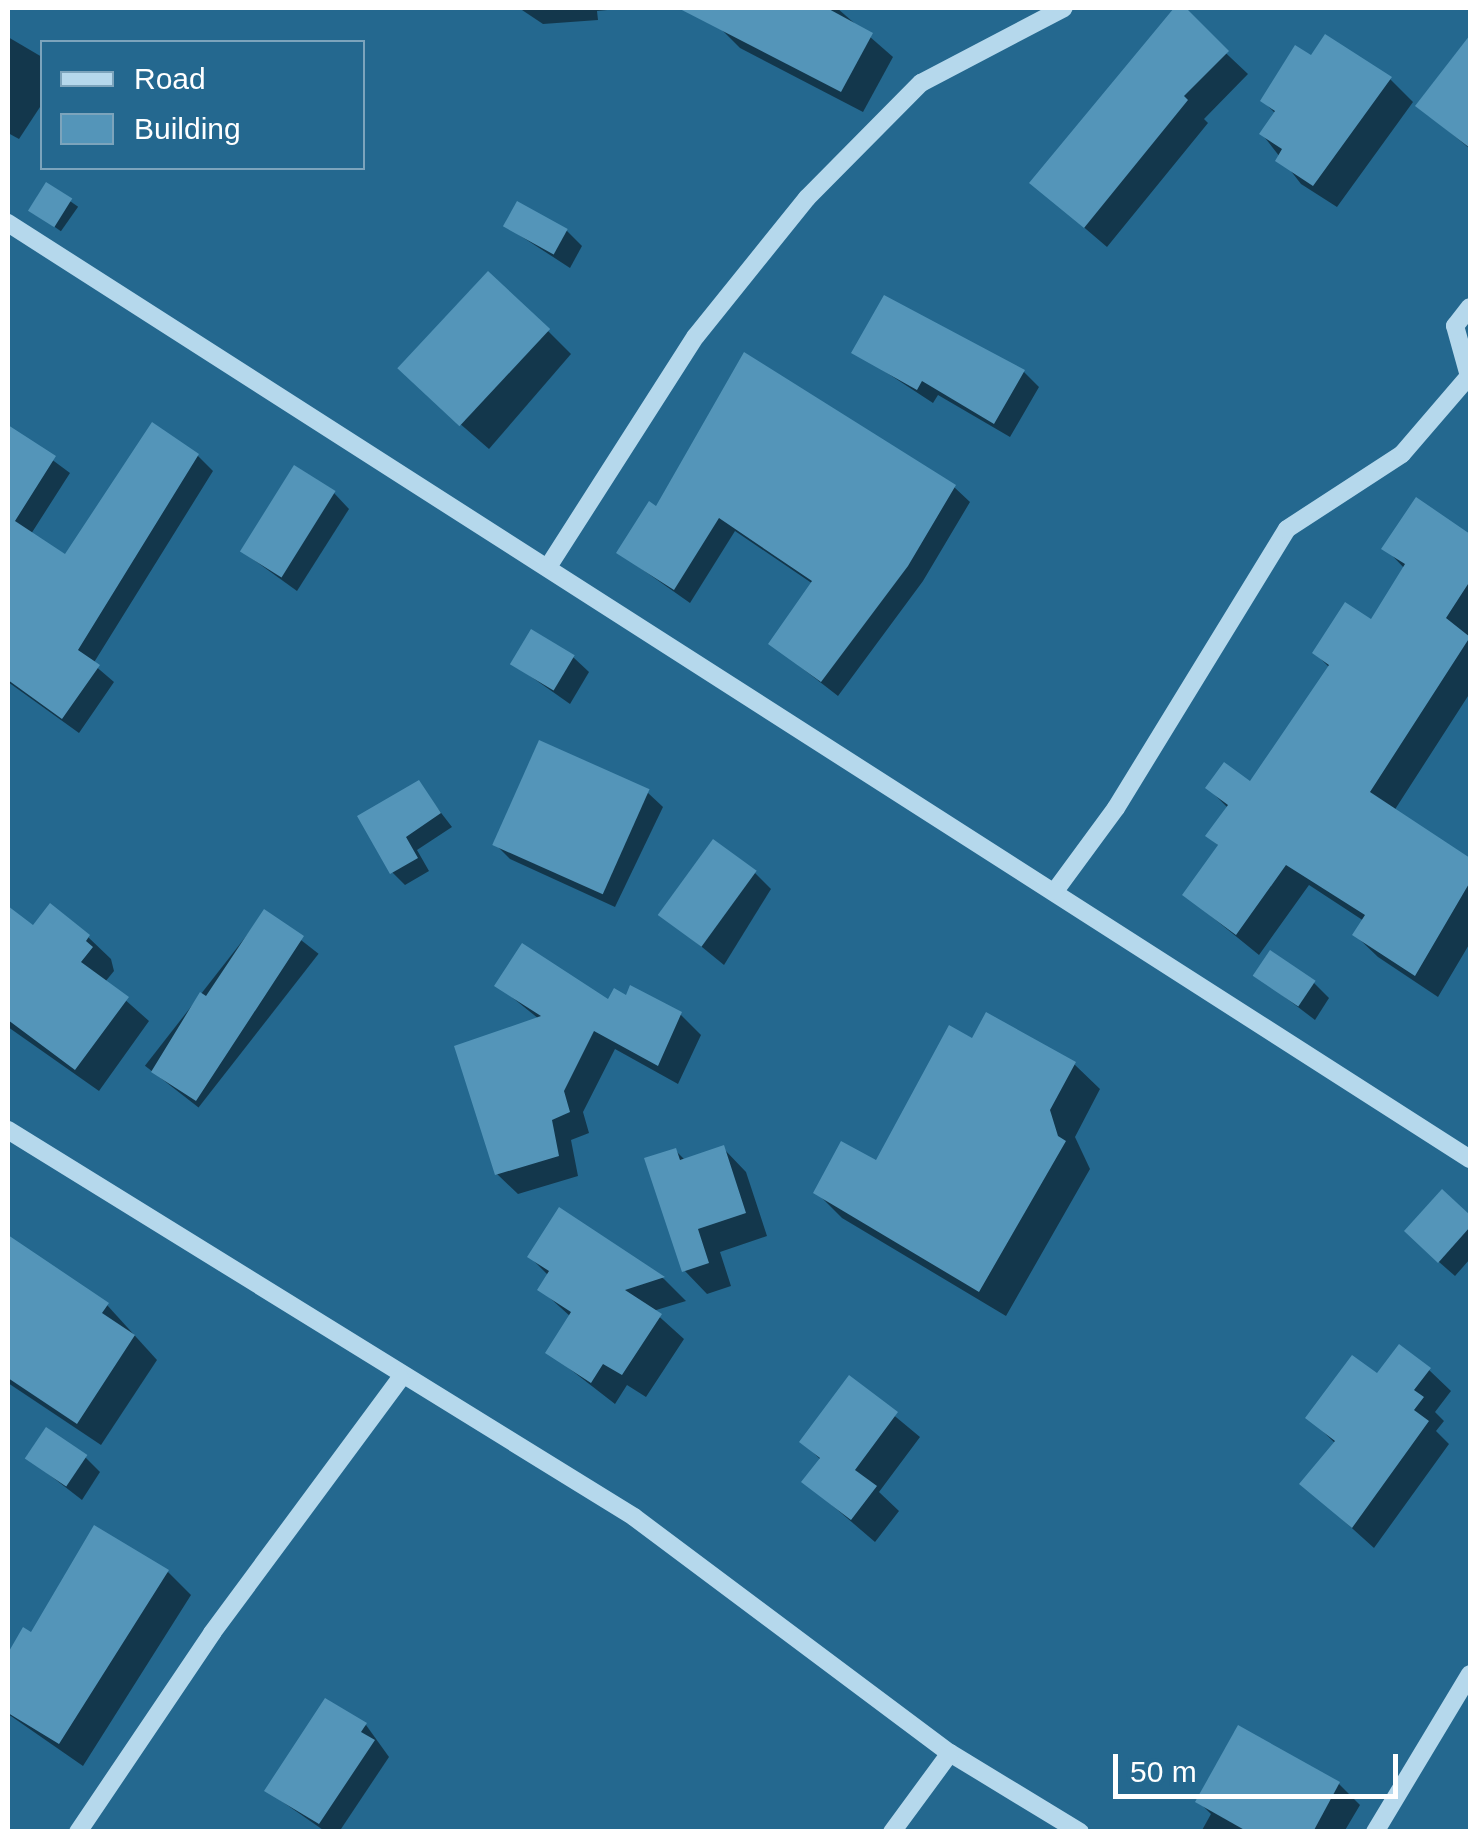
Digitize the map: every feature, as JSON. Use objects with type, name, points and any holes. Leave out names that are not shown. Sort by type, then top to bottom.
[{"type":"street","points":[[548,568],[696,336],[807,198],[920,82],[1064,8]]},
{"type":"street","points":[[8,223],[1055,891],[1275,1040],[1470,1160]]},
{"type":"street","points":[[1055,891],[1116,808],[1287,529],[1402,454],[1469,376],[1455,326],[1470,306]]},
{"type":"street","points":[[8,1130],[401,1378],[634,1517],[950,1753],[1080,1832]]},
{"type":"street","points":[[78,1832],[212,1633],[401,1378]]},
{"type":"street","points":[[1375,1832],[1470,1674]]},
{"type":"street","points":[[892,1832],[950,1753]]},
{"type":"building","points":[[678,8],[827,8],[873,33],[841,92]]},
{"type":"building","points":[[1174,8],[1186,8],[1229,51],[1184,96],[1188,100],[1084,228],[1029,183]]},
{"type":"building","points":[[1325,34],[1392,77],[1313,186],[1275,161],[1282,149],[1259,134],[1275,111],[1260,101],[1295,45],[1311,55]]},
{"type":"building","points":[[1470,35],[1470,148],[1415,106]]},
{"type":"building","points":[[46,182],[72,198],[54,227],[28,211]]},
{"type":"building","points":[[517,201],[568,229],[554,254],[503,226]]},
{"type":"building","points":[[488,271],[550,329],[459,426],[397,368]]},
{"type":"building","points":[[884,295],[1025,370],[994,424],[922,381],[917,390],[851,353]]},
{"type":"building","points":[[744,352],[956,485],[908,566],[821,682],[768,644],[812,581],[719,518],[674,590],[616,553],[649,501],[656,506]]},
{"type":"building","points":[[152,422],[199,454],[78,650],[100,665],[62,719],[8,680],[8,425],[56,456],[15,521],[65,554]]},
{"type":"building","points":[[294,465],[336,491],[282,577],[240,552]]},
{"type":"building","points":[[1416,497],[1470,534],[1470,581],[1446,618],[1470,637],[1370,792],[1470,858],[1470,882],[1415,976],[1352,935],[1365,915],[1286,865],[1236,935],[1182,895],[1218,845],[1205,836],[1228,805],[1205,788],[1224,762],[1250,781],[1329,665],[1312,653],[1345,602],[1371,619],[1405,564],[1381,549]]},
{"type":"building","points":[[531,629],[575,655],[554,690],[510,664]]},
{"type":"building","points":[[539,740],[650,789],[603,894],[492,845]]},
{"type":"building","points":[[419,780],[441,813],[406,837],[418,858],[390,874],[357,816]]},
{"type":"building","points":[[713,839],[757,871],[701,947],[658,915]]},
{"type":"building","points":[[50,903],[90,935],[86,941],[93,947],[81,962],[129,997],[75,1070],[8,1020],[8,906],[33,925]]},
{"type":"building","points":[[264,909],[304,936],[196,1101],[151,1072],[200,992],[206,996]]},
{"type":"building","points":[[522,943],[608,999],[614,988],[626,995],[630,985],[682,1012],[658,1066],[594,1031],[564,1091],[570,1112],[552,1120],[559,1156],[495,1175],[454,1046],[541,1016],[494,986]]},
{"type":"building","points":[[1270,950],[1316,981],[1298,1006],[1253,976]]},
{"type":"building","points":[[986,1012],[1076,1062],[1050,1110],[1058,1136],[1066,1141],[979,1292],[813,1193],[841,1141],[876,1160],[949,1025],[972,1038]]},
{"type":"building","points":[[724,1145],[746,1213],[698,1229],[709,1263],[682,1272],[644,1158],[676,1148],[680,1160]]},
{"type":"building","points":[[1442,1189],[1470,1215],[1470,1227],[1438,1263],[1404,1231]]},
{"type":"building","points":[[559,1207],[665,1277],[625,1290],[662,1314],[622,1375],[603,1364],[591,1383],[545,1353],[571,1312],[537,1290],[549,1271],[527,1257]]},
{"type":"building","points":[[8,1235],[109,1303],[102,1313],[135,1335],[77,1424],[8,1378]]},
{"type":"building","points":[[1399,1344],[1431,1368],[1414,1390],[1424,1397],[1414,1410],[1429,1421],[1352,1528],[1299,1484],[1335,1441],[1305,1418],[1352,1355],[1377,1373]]},
{"type":"building","points":[[849,1375],[898,1412],[855,1470],[877,1486],[851,1520],[801,1482],[820,1458],[799,1442]]},
{"type":"building","points":[[46,1427],[87,1455],[66,1486],[25,1459]]},
{"type":"building","points":[[94,1525],[169,1570],[59,1744],[8,1713],[8,1653],[23,1627],[31,1632]]},
{"type":"building","points":[[325,1698],[367,1723],[361,1732],[375,1740],[319,1824],[264,1791]]},
{"type":"building","points":[[1238,1725],[1340,1782],[1313,1832],[1248,1832],[1195,1802]]}]
